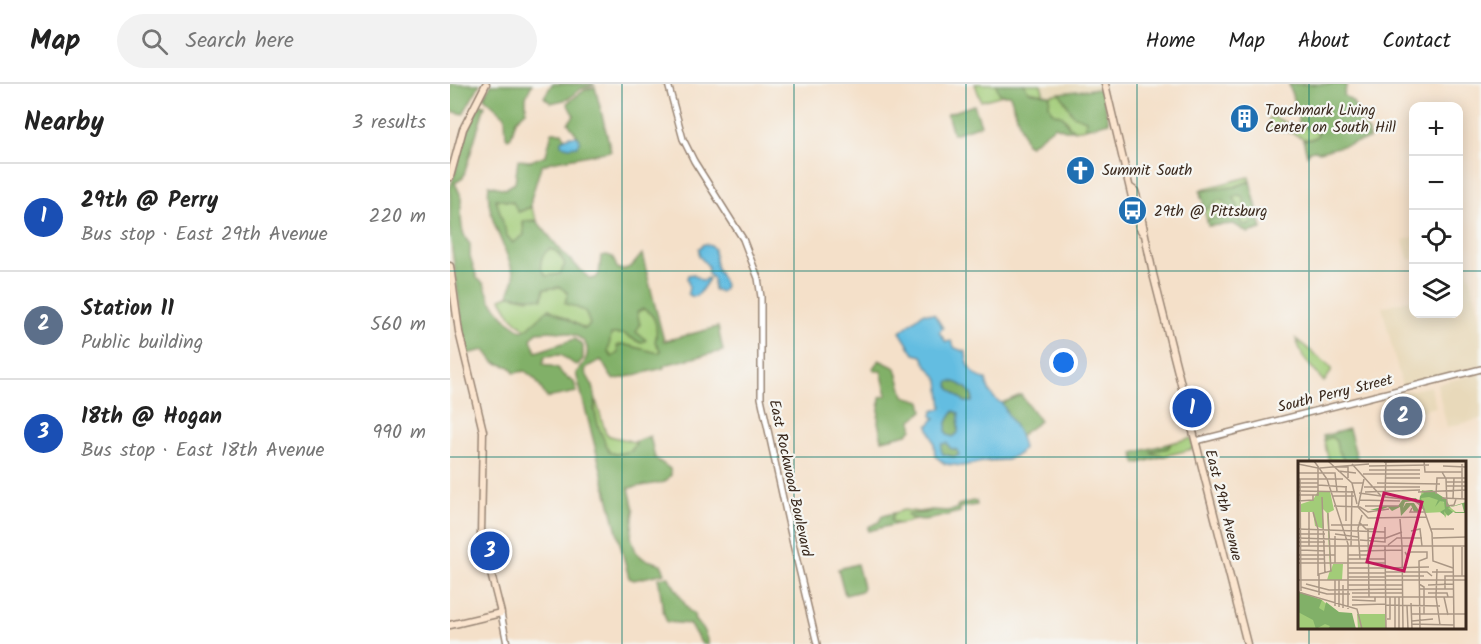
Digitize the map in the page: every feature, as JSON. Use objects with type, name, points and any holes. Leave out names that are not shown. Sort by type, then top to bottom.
[{"type":"main road","points":[[450,177],[468,117],[486,84]]},
{"type":"main road","name":"East 29th Avenue","points":[[1105,84],[1131,188],[1130,192],[1139,227],[1143,233],[1247,644]]},
{"type":"main road","points":[[450,266],[459,332],[483,431],[482,540],[501,613],[450,624]]},
{"type":"street","name":"East Rockwood Boulevard","points":[[668,84],[683,140],[693,161],[743,239],[758,278],[761,297],[762,406],[792,544],[817,644]]},
{"type":"street","name":"South Perry Street","points":[[1196,441],[1481,369]]},
{"type":"street","points":[[501,613],[507,644]]},
{"type":"shaded area","points":[[1041,84],[1101,84],[1102,90],[1044,95]]},
{"type":"shaded area","points":[[1409,238],[1409,259],[1408,258],[1403,240]]},
{"type":"shaded area","points":[[1463,247],[1481,320],[1481,366],[1402,386],[1382,307],[1409,300],[1409,318],[1463,318]]},
{"type":"shaded area","points":[[1481,373],[1481,419],[1447,427],[1437,384]]},
{"type":"shaded area","points":[[1430,386],[1436,407],[1417,412],[1419,420],[1387,428],[1381,398]]},
{"type":"green space","points":[[450,84],[480,84],[463,114],[450,111]]},
{"type":"green space","points":[[491,84],[532,84],[526,97],[526,111],[516,120],[511,137],[508,139],[505,116],[484,97]]},
{"type":"green space","points":[[552,84],[594,85],[581,89],[568,99],[551,103],[544,97]]},
{"type":"green space","points":[[975,84],[996,84],[1003,95],[981,101]]},
{"type":"green space","points":[[996,84],[1024,84],[1028,91],[1050,95],[1049,105],[1052,112],[1063,116],[1068,126],[1076,130],[1065,130],[1055,126],[1030,145],[1026,143],[1010,95],[999,93]]},
{"type":"green space","points":[[1024,84],[1041,84],[1044,95],[1028,91]]},
{"type":"green space","points":[[1289,84],[1347,84],[1344,95],[1353,102],[1362,125],[1369,132],[1369,139],[1319,152],[1309,151],[1307,155],[1303,139],[1312,139],[1318,133],[1315,129],[1300,126]]},
{"type":"green space","points":[[595,87],[611,151],[551,162],[541,166],[531,199],[531,207],[518,212],[513,202],[496,199],[507,236],[513,243],[524,235],[523,221],[537,221],[562,252],[590,279],[596,278],[599,274],[601,256],[613,257],[617,268],[623,270],[632,266],[642,254],[664,341],[718,327],[723,351],[614,380],[601,360],[587,367],[585,372],[593,386],[596,400],[594,409],[609,452],[616,454],[631,451],[636,444],[634,442],[650,436],[655,458],[670,469],[671,475],[665,482],[629,488],[634,510],[631,537],[636,552],[644,559],[661,564],[665,573],[634,580],[629,578],[576,373],[585,361],[587,351],[585,344],[572,334],[554,331],[537,332],[531,339],[536,352],[575,339],[583,346],[583,359],[578,365],[561,355],[545,356],[543,364],[558,368],[563,375],[574,382],[577,392],[547,398],[535,379],[525,371],[514,373],[510,367],[494,362],[485,350],[466,354],[450,234],[450,189],[466,135],[480,104],[485,105],[463,178],[455,183],[461,197],[462,228],[470,244],[470,256],[477,278],[484,284],[491,301],[508,321],[522,331],[549,309],[585,329],[590,324],[585,311],[565,303],[568,293],[560,287],[544,289],[542,299],[510,295],[514,275],[494,224],[488,195],[489,185],[505,189],[515,183],[518,160],[531,161],[546,155],[552,132],[562,132],[565,138],[561,140],[579,138],[568,123],[574,116],[567,103],[585,90]],"holes":[[[549,249],[557,252],[565,264],[560,274],[547,276],[542,270],[542,259]],[[643,309],[654,318],[655,342],[661,351],[658,353],[622,344],[617,346],[618,353],[612,357],[608,352],[611,334],[624,334],[641,343],[646,340],[636,332],[640,325],[637,312]]]},
{"type":"green space","points":[[1101,90],[1109,122],[1085,128],[1086,120],[1073,115],[1060,93]]},
{"type":"green space","points":[[1060,93],[1073,112],[1086,120],[1085,128],[1073,130],[1065,118],[1052,112],[1049,105],[1050,95]]},
{"type":"green space","points":[[974,105],[981,125],[953,134],[947,114]]},
{"type":"green space","points":[[1272,116],[1290,125],[1315,129],[1318,135],[1307,139],[1286,131],[1269,128],[1269,118]]},
{"type":"green space","points":[[1249,177],[1250,181],[1234,187],[1204,190],[1201,199],[1202,189]]},
{"type":"green space","points":[[1250,181],[1262,229],[1248,233],[1234,224],[1208,226],[1207,221],[1214,217],[1220,219],[1227,217],[1229,209],[1225,202],[1219,200],[1204,210],[1201,191],[1234,187]],"holes":[[[1238,195],[1244,197],[1244,206],[1253,220],[1250,225],[1244,225],[1239,220],[1239,208],[1234,198]]]},
{"type":"green space","points":[[1238,195],[1244,196],[1253,220],[1250,225],[1244,225],[1239,220],[1239,208],[1234,198]]},
{"type":"green space","points":[[495,199],[513,202],[519,212],[531,207],[537,220],[523,221],[524,235],[513,243],[507,236]]},
{"type":"green space","points":[[1220,199],[1229,209],[1227,217],[1220,219],[1214,217],[1207,221],[1204,210]]},
{"type":"green space","points":[[549,249],[557,252],[565,264],[560,274],[547,276],[542,270],[542,259]]},
{"type":"green space","points":[[560,287],[568,293],[565,303],[585,311],[590,324],[585,329],[549,309],[526,330],[511,316],[501,299],[510,295],[528,299],[544,289]]},
{"type":"green space","points":[[643,309],[654,318],[657,332],[656,342],[661,351],[658,353],[622,344],[618,353],[612,357],[608,352],[611,334],[624,334],[640,343],[645,340],[636,332],[637,312]]},
{"type":"green space","points":[[1296,339],[1331,367],[1331,372],[1324,382],[1303,357]]},
{"type":"green space","points":[[879,360],[896,368],[904,396],[921,401],[923,411],[912,420],[912,429],[907,434],[882,440],[878,422],[880,397],[887,395],[881,371],[875,371],[873,368]]},
{"type":"green space","points":[[951,380],[967,389],[972,395],[972,402],[965,402],[949,388],[948,383]]},
{"type":"green space","points":[[1021,395],[1040,421],[1019,436],[1002,403]]},
{"type":"green space","points":[[596,400],[606,434],[636,444],[631,451],[616,454],[609,452],[596,420]]},
{"type":"green space","points":[[954,411],[959,413],[958,433],[953,437],[947,435],[946,425]]},
{"type":"green space","points":[[1349,429],[1358,461],[1345,461],[1338,451],[1336,441],[1331,437],[1324,440],[1323,436]]},
{"type":"green space","points":[[1331,437],[1336,441],[1338,451],[1345,461],[1329,461],[1324,440]]},
{"type":"green space","points":[[1191,438],[1193,449],[1164,456],[1150,452],[1168,448],[1171,443]]},
{"type":"green space","points":[[942,443],[947,443],[957,449],[959,455],[954,457],[943,454],[940,450]]},
{"type":"green space","points":[[1171,443],[1168,448],[1150,452],[1164,456],[1136,464],[1133,453]]},
{"type":"green space","points":[[976,501],[977,505],[960,508],[960,512],[933,519],[919,520],[907,515],[932,510],[947,511]]},
{"type":"green space","points":[[904,510],[919,512],[932,510],[925,513],[908,514],[915,520],[906,523],[899,524],[891,520],[894,513]]},
{"type":"green space","points":[[894,513],[891,520],[897,524],[868,531],[868,527],[879,522],[882,516]]},
{"type":"green space","points":[[857,564],[863,587],[861,591],[845,595],[838,569]]},
{"type":"green space","points":[[668,576],[689,611],[694,614],[695,621],[704,631],[708,644],[702,644],[689,624],[667,622],[658,578]]},
{"type":"water","points":[[570,136],[579,138],[580,143],[569,147],[561,145],[561,140]]},
{"type":"water","points":[[704,244],[714,249],[716,266],[725,285],[721,292],[714,290],[713,279],[708,274],[708,266],[699,256],[699,248]]},
{"type":"water","points":[[693,274],[703,281],[709,279],[699,294],[693,297],[688,294],[687,278],[688,275]]},
{"type":"water","points":[[923,313],[934,314],[943,328],[939,332],[946,342],[951,341],[955,348],[966,352],[967,361],[972,370],[978,376],[986,379],[991,394],[1002,403],[1022,442],[1023,448],[1019,454],[1007,460],[962,466],[945,464],[935,456],[934,443],[928,426],[935,418],[932,416],[933,411],[942,408],[939,380],[922,356],[914,354],[900,332]],"holes":[[[951,381],[967,389],[972,395],[972,402],[965,402],[949,388],[948,383]],[[954,411],[959,413],[958,433],[953,437],[947,435],[947,422]],[[947,443],[950,448],[957,450],[959,455],[954,457],[943,454],[942,444]]]},
{"type":"place","name":"Touchmark Living Center on South Hill","points":[[1244,119]]},
{"type":"place","name":"Summit South","points":[[1081,170]]},
{"type":"place","name":"29th @ Pittsburg","points":[[1133,211]]},
{"type":"place","name":"29th @ Perry","points":[[1192,408]]},
{"type":"place","name":"Station 11","points":[[1403,416]]},
{"type":"place","name":"18th @ Hogan","points":[[490,551]]}]
